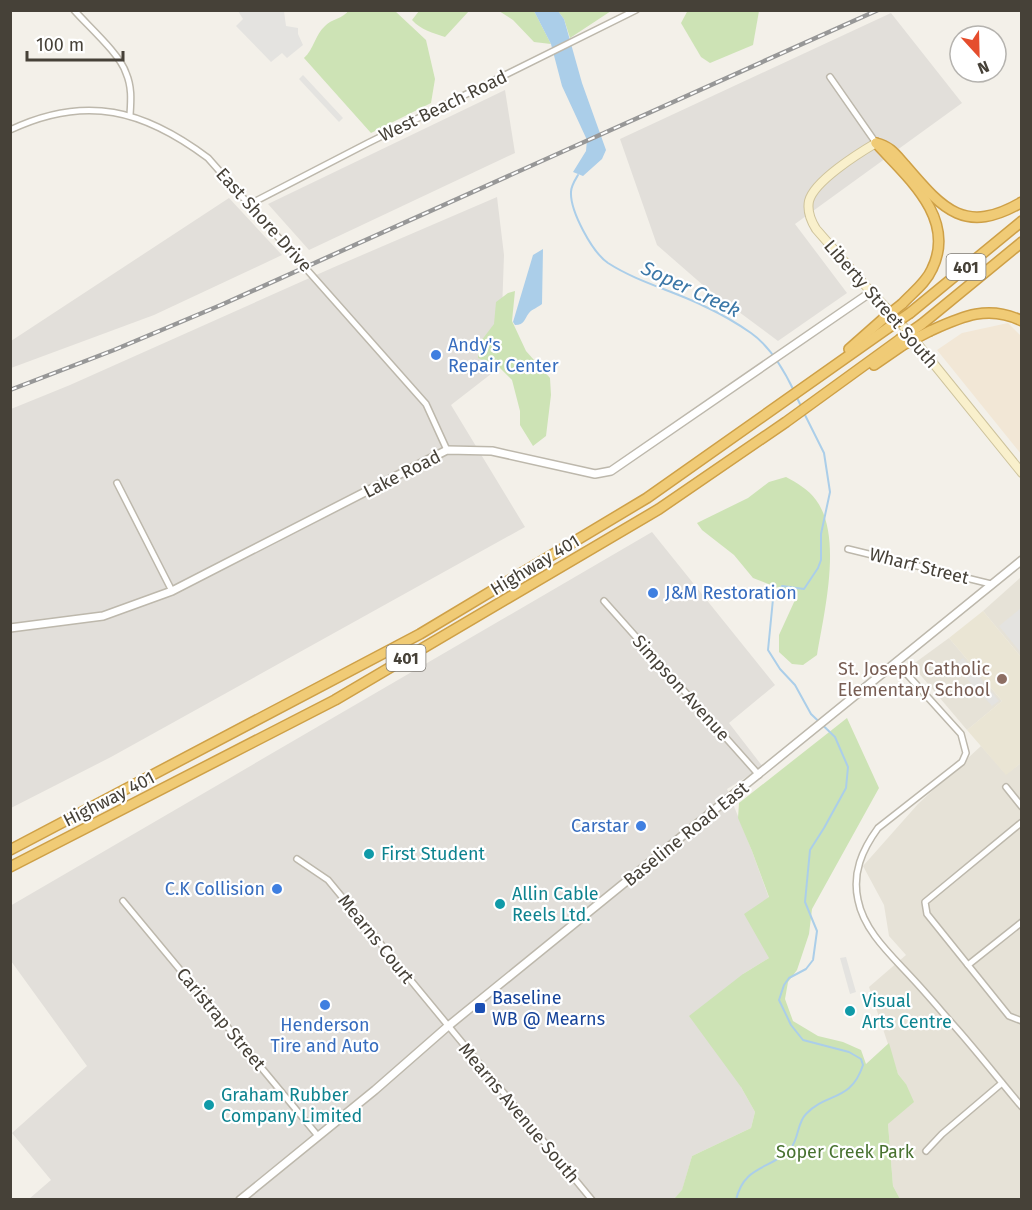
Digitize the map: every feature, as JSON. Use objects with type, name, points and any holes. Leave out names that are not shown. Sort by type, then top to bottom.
[{"type":"highway","points":[[876,143],[890,148],[931,196],[951,212],[970,218],[988,218],[1006,212],[1022,202]]},
{"type":"highway","points":[[876,143],[927,200],[940,237],[932,270],[886,324]]},
{"type":"highway","name":"401","points":[[886,324],[910,313],[1022,221]]},
{"type":"highway","name":"401","points":[[901,342],[1022,242]]},
{"type":"highway","points":[[901,342],[963,316],[985,312],[1004,314],[1022,321]]},
{"type":"highway","name":"Highway 401","points":[[10,850],[420,634],[647,498],[814,381],[886,324]]},
{"type":"highway","name":"Highway 401","points":[[10,867],[345,694],[659,509],[811,404],[831,395],[901,342]]},
{"type":"main road","name":"Liberty Street South","points":[[876,143],[836,170],[816,190],[809,203],[811,220],[871,292],[899,321],[1022,473]]},
{"type":"street","points":[[74,10],[120,60],[126,71],[132,96],[130,115]]},
{"type":"street","name":"West Beach Road","points":[[250,204],[636,10]]},
{"type":"street","points":[[830,77],[876,143]]},
{"type":"street","name":"East Shore Drive","points":[[10,130],[31,120],[59,112],[93,109],[130,115],[160,126],[192,146],[208,158],[250,204],[426,404],[447,450]]},
{"type":"street","name":"Lake Road","points":[[10,628],[103,616],[172,591],[447,450],[492,451],[595,474],[611,471],[871,292]]},
{"type":"street","points":[[117,483],[172,591]]},
{"type":"street","name":"Wharf Street","points":[[848,549],[991,584]]},
{"type":"street","name":"Baseline Road East","points":[[240,1200],[375,1090],[447,1027],[1022,560]]},
{"type":"street","name":"Simpson Avenue","points":[[604,601],[759,775]]},
{"type":"street","points":[[896,662],[961,734],[966,753],[962,762],[878,828],[862,852],[857,868],[858,900],[867,926],[1022,1107]]},
{"type":"street","points":[[1006,787],[1022,807]]},
{"type":"street","points":[[1022,822],[925,902],[927,914],[1009,1016],[1022,1021]]},
{"type":"street","name":"Mearns Court","points":[[297,859],[328,880],[447,1027]]},
{"type":"street","name":"Caristrap Street","points":[[123,901],[318,1136]]},
{"type":"street","points":[[968,965],[1022,922]]},
{"type":"street","name":"Mearns Avenue South","points":[[447,1027],[592,1200]]},
{"type":"street","points":[[926,1151],[942,1134],[1002,1083]]},
{"type":"shaded area","points":[[238,11],[284,11],[286,26],[298,28],[303,45],[287,58],[282,53],[271,62],[236,26],[243,19]]},
{"type":"shaded area","points":[[891,13],[962,103],[795,224],[847,293],[778,341],[704,286],[657,245],[620,139]]},
{"type":"shaded area","points":[[303,75],[343,118],[339,122],[299,79]]},
{"type":"shaded area","points":[[505,90],[515,153],[309,250],[268,204]]},
{"type":"shaded area","points":[[497,197],[504,255],[500,367],[451,405],[525,527],[111,757],[11,808],[11,409]]},
{"type":"shaded area","points":[[229,198],[282,255],[154,315],[11,368],[11,341]]},
{"type":"shaded area","points":[[1008,323],[1021,336],[1021,454],[937,350],[962,333]]},
{"type":"shaded area","points":[[652,532],[775,685],[729,723],[763,767],[727,789],[769,898],[769,958],[743,974],[741,1087],[755,1112],[751,1128],[692,1156],[682,1191],[674,1199],[29,1199],[51,1180],[12,1133],[87,1066],[11,961],[10,906]]},
{"type":"shaded area","points":[[1021,577],[1021,657],[983,611]]},
{"type":"shaded area","points":[[1021,608],[1021,653],[999,626]]},
{"type":"shaded area","name":"St. Joseph Catholic Elementary School","points":[[983,611],[1021,657],[1021,763],[1006,775],[967,730],[1002,701],[949,638]]},
{"type":"shaded area","points":[[949,638],[1002,701],[967,730],[912,665]]},
{"type":"shaded area","points":[[963,658],[999,701],[992,706],[954,665]]},
{"type":"shaded area","points":[[981,746],[1006,774],[1021,763],[1021,1199],[900,1199],[893,1186],[888,1124],[906,1084],[898,1074],[869,987],[906,955],[889,936],[884,905],[863,866],[918,804]]},
{"type":"shaded area","points":[[846,957],[856,992],[850,994],[840,958]]},
{"type":"green space","points":[[349,10],[395,11],[426,40],[435,79],[431,103],[371,133],[304,58],[325,26]]},
{"type":"green space","points":[[688,10],[759,11],[753,45],[710,63],[701,57],[681,23]]},
{"type":"green space","points":[[419,11],[469,11],[445,37],[423,29],[412,20]]},
{"type":"green space","points":[[499,11],[534,11],[551,44],[534,42],[513,20]]},
{"type":"green space","points":[[558,11],[611,11],[570,38],[564,19]]},
{"type":"green space","points":[[515,291],[512,321],[526,351],[550,378],[551,395],[546,436],[533,446],[520,425],[520,411],[512,380],[499,367],[478,358],[478,345],[494,324],[496,302]]},
{"type":"green space","points":[[786,477],[806,489],[816,500],[824,515],[829,534],[827,597],[817,655],[803,665],[792,664],[779,652],[779,635],[795,600],[791,593],[753,578],[734,555],[702,530],[697,523],[748,498],[769,482]]},
{"type":"green space","name":"Soper Creek Park","points":[[847,718],[879,788],[812,909],[809,934],[797,970],[788,982],[785,999],[793,1021],[818,1036],[843,1042],[861,1050],[866,1064],[889,1043],[898,1074],[906,1084],[914,1102],[888,1124],[893,1186],[900,1199],[674,1199],[682,1190],[692,1156],[751,1128],[755,1112],[741,1087],[689,1016],[743,974],[769,958],[744,914],[769,897],[738,818],[739,803]]},
{"type":"water","points":[[534,11],[558,11],[564,19],[582,83],[606,150],[602,159],[583,176],[573,172],[586,151],[587,140],[562,86],[551,44]]},
{"type":"water","points":[[543,249],[542,304],[530,312],[523,323],[515,325],[513,322],[533,255]]},
{"type":"waterway","name":"Soper Creek","points":[[578,175],[571,190],[574,210],[589,241],[602,258],[632,276],[714,311],[751,333],[771,352],[794,391]]},
{"type":"waterway","name":"Soper Creek","points":[[796,396],[802,408]]},
{"type":"waterway","name":"Soper Creek","points":[[736,1200],[745,1180],[791,1148],[806,1114],[852,1085],[863,1065],[861,1059],[849,1052],[803,1040],[791,1025],[779,1000],[789,978],[806,969],[813,960],[817,931],[805,902],[810,850],[846,788],[848,767],[835,737],[811,714],[795,685],[780,669],[768,650],[773,599],[782,586],[804,589],[821,560],[821,534],[830,492],[824,453],[804,413]]},
{"type":"railway","points":[[10,390],[221,305],[878,10]]},
{"type":"place","name":"Andy's Repair Center","points":[[436,355]]},
{"type":"place","name":"J&M Restoration","points":[[653,593]]},
{"type":"place","name":"St. Joseph Catholic Elementary School","points":[[1002,679]]},
{"type":"place","name":"Carstar","points":[[641,826]]},
{"type":"place","name":"First Student","points":[[369,854]]},
{"type":"place","name":"C.K Collision","points":[[277,889]]},
{"type":"place","name":"Allin Cable Reels Ltd.","points":[[500,904]]},
{"type":"place","name":"Henderson Tire and Auto","points":[[325,1005]]},
{"type":"place","name":"Baseline WB @ Mearns","points":[[480,1008]]},
{"type":"place","name":"Visual Arts Centre","points":[[850,1011]]},
{"type":"place","name":"Graham Rubber Company Limited","points":[[209,1105]]}]
